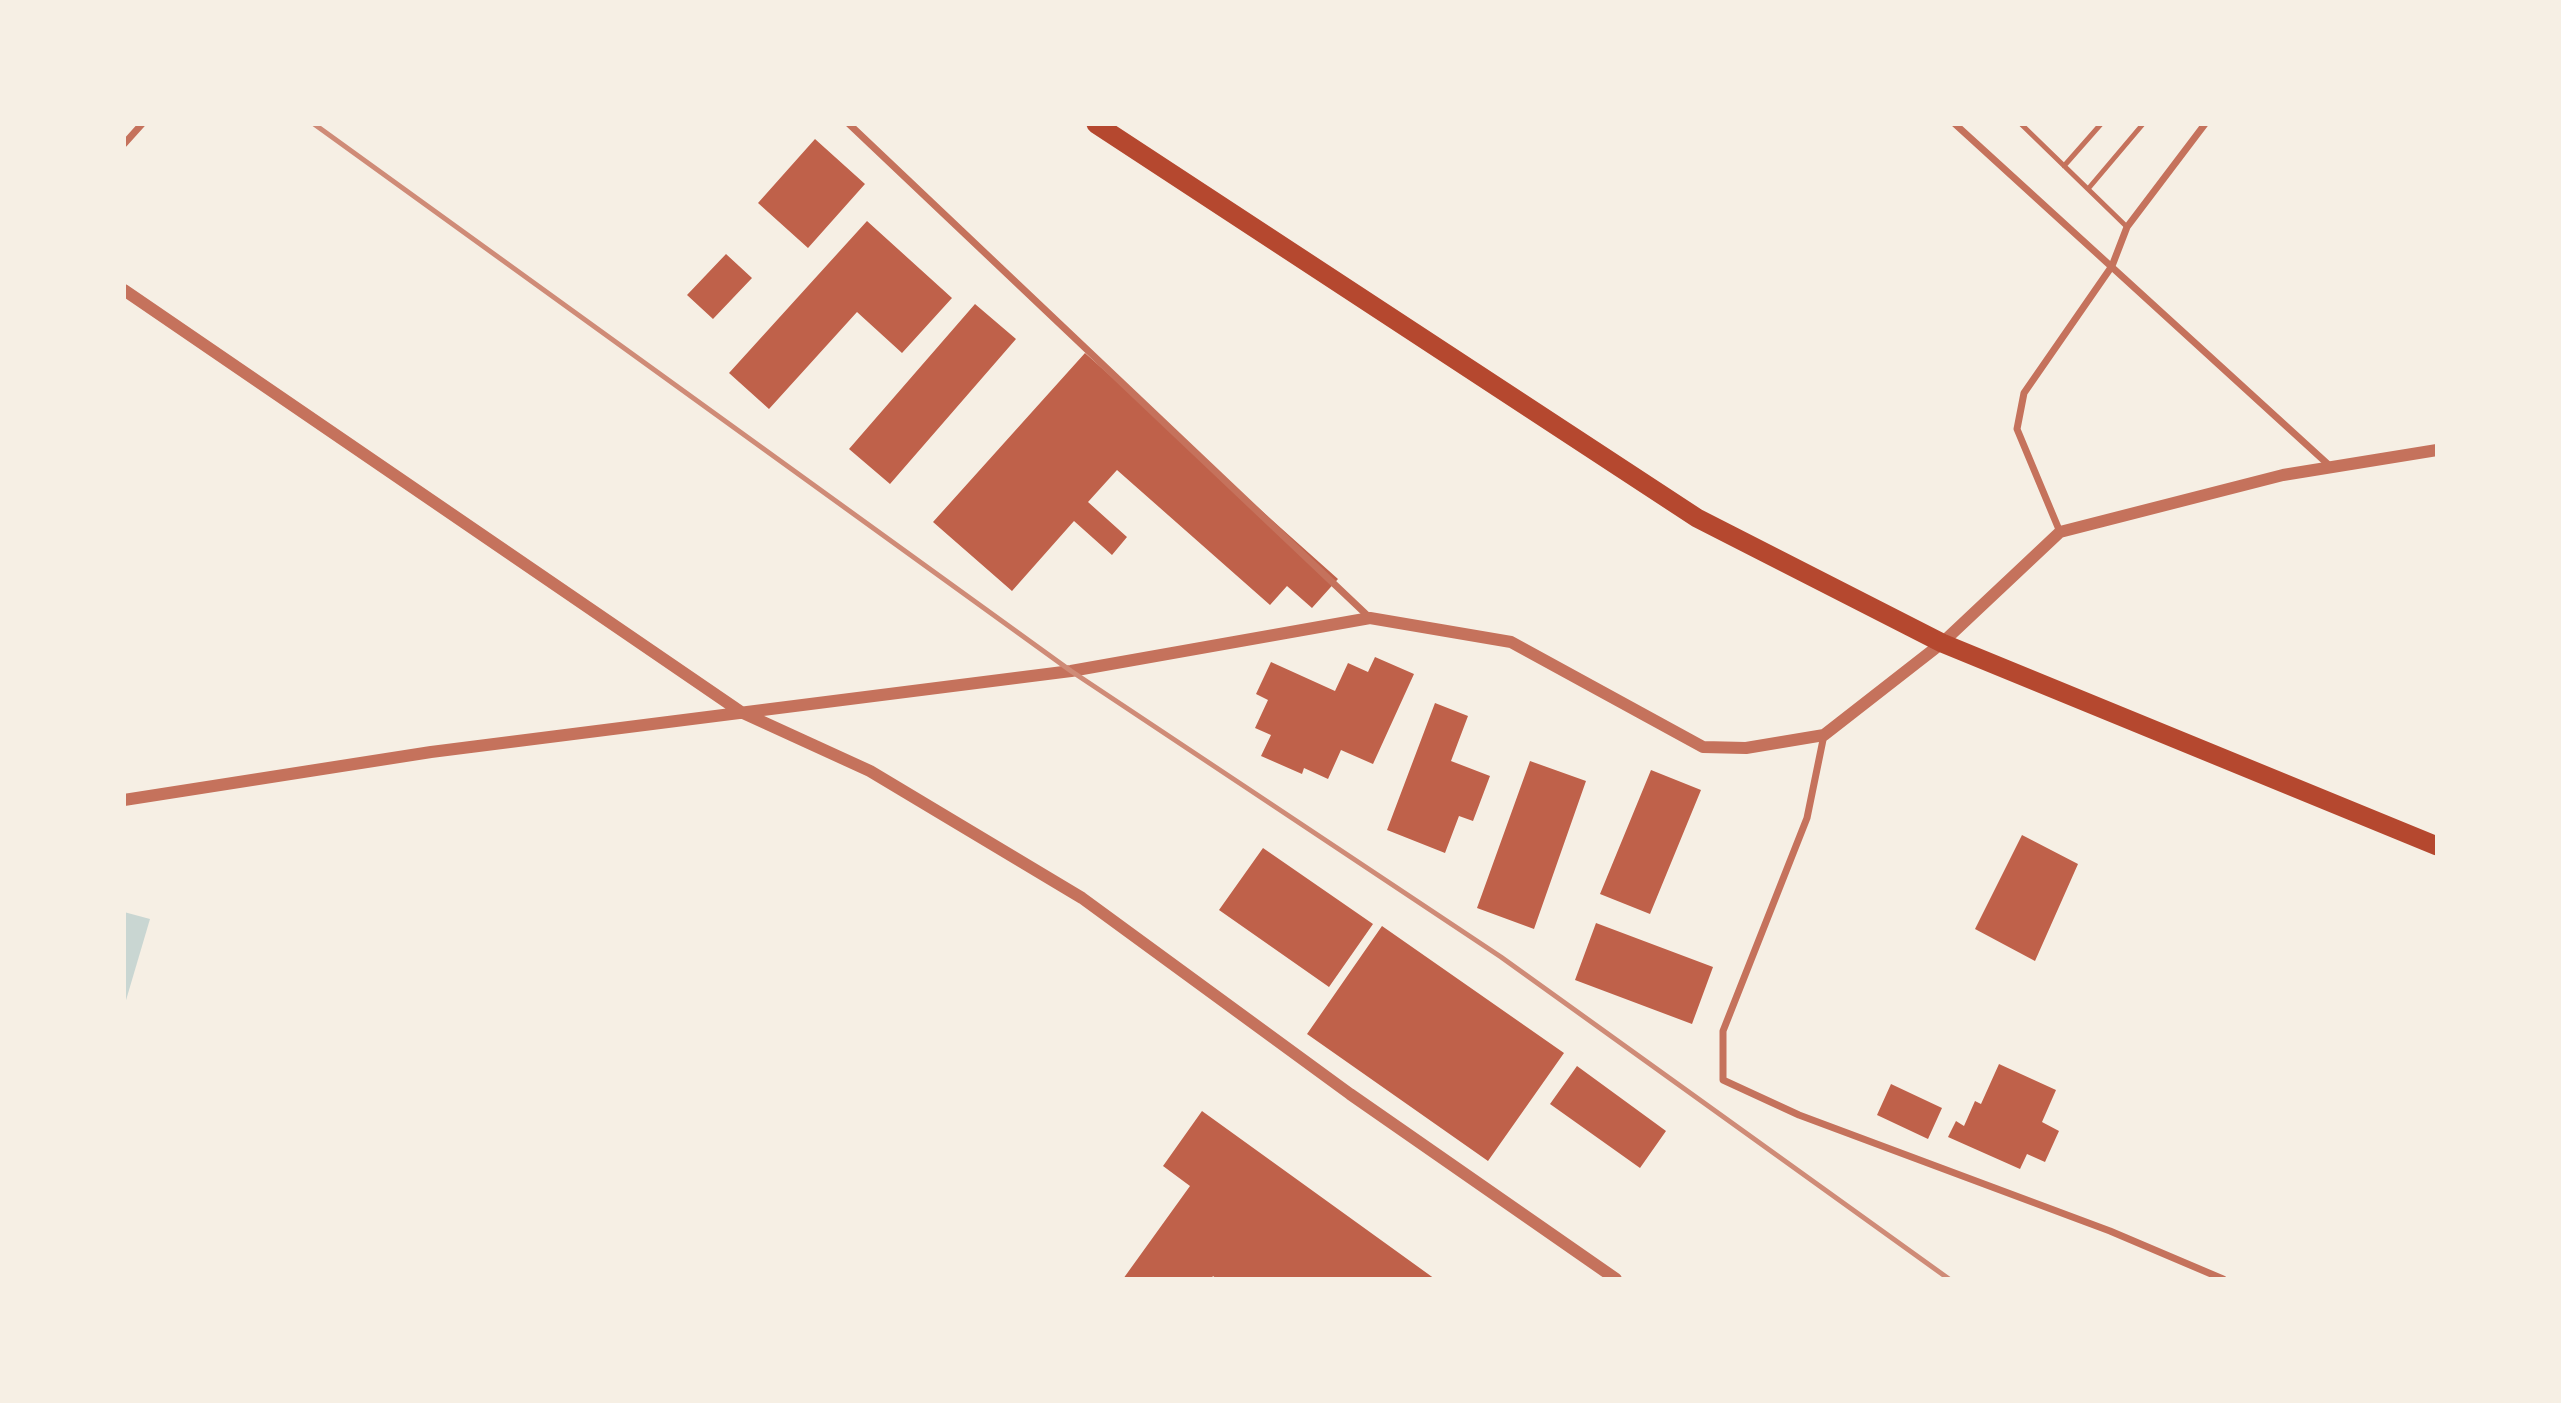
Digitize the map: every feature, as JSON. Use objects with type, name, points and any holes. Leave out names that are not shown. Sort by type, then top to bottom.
[{"type":"highway","points":[[1096,124],[1697,518],[1942,643],[2437,846]]},
{"type":"street","points":[[124,144],[142,124]]},
{"type":"street","points":[[849,124],[1370,618]]},
{"type":"street","points":[[1955,124],[2331,467]]},
{"type":"street","points":[[2060,532],[2017,429],[2024,393],[2112,266],[2127,228],[2205,124]]},
{"type":"street","points":[[124,290],[741,712],[870,771],[1082,898],[1350,1094],[1616,1279]]},
{"type":"street","points":[[124,800],[431,752],[1071,671],[1370,618],[1511,642],[1703,747],[1746,748],[1824,735],[1942,643],[2060,532],[2283,475],[2437,450]]},
{"type":"street","points":[[1824,735],[1807,818],[1723,1031],[1723,1080],[1799,1115],[2110,1231],[2223,1279]]},
{"type":"lane","points":[[2021,124],[2127,228]]},
{"type":"lane","points":[[2064,166],[2101,124]]},
{"type":"lane","points":[[2088,190],[2143,124]]},
{"type":"shaded area","points":[[124,912],[150,919],[124,1007]]},
{"type":"building","points":[[815,139],[865,184],[808,248],[758,203]]},
{"type":"building","points":[[867,221],[952,298],[902,353],[857,312],[769,409],[729,373]]},
{"type":"building","points":[[726,254],[752,278],[713,319],[687,295]]},
{"type":"building","points":[[975,304],[1016,339],[890,484],[849,449]]},
{"type":"building","points":[[1085,353],[1338,579],[1312,608],[1287,586],[1270,605],[1117,470],[1088,502],[1127,537],[1112,555],[1074,521],[1012,591],[933,522]]},
{"type":"building","points":[[1375,657],[1414,674],[1373,764],[1341,750],[1328,779],[1304,768],[1302,774],[1261,756],[1271,735],[1255,728],[1268,700],[1256,694],[1271,662],[1335,691],[1348,663],[1368,672]]},
{"type":"building","points":[[1435,703],[1468,716],[1451,761],[1490,776],[1473,821],[1459,816],[1445,853],[1387,830]]},
{"type":"building","points":[[1530,761],[1586,781],[1534,929],[1477,908]]},
{"type":"building","points":[[1651,770],[1701,790],[1650,914],[1600,894]]},
{"type":"building","points":[[2022,835],[2078,864],[2035,961],[1975,929]]},
{"type":"building","points":[[1263,848],[1373,924],[1329,987],[1219,910]]},
{"type":"building","points":[[1596,923],[1713,967],[1692,1024],[1575,980]]},
{"type":"building","points":[[1382,926],[1564,1053],[1488,1161],[1307,1034]]},
{"type":"building","points":[[1999,1064],[2056,1090],[2042,1122],[2059,1131],[2045,1162],[2027,1154],[2020,1169],[1948,1137],[1956,1121],[1964,1126],[1975,1101],[1981,1104]]},
{"type":"building","points":[[1577,1066],[1666,1131],[1640,1168],[1550,1104]]},
{"type":"building","points":[[1891,1084],[1942,1108],[1928,1139],[1877,1115]]},
{"type":"building","points":[[1202,1111],[1435,1279],[1217,1279],[1213,1276],[1211,1279],[1123,1279],[1190,1186],[1163,1166]]},
{"type":"railway","points":[[314,124],[1071,671],[1501,957],[1949,1279]]}]
